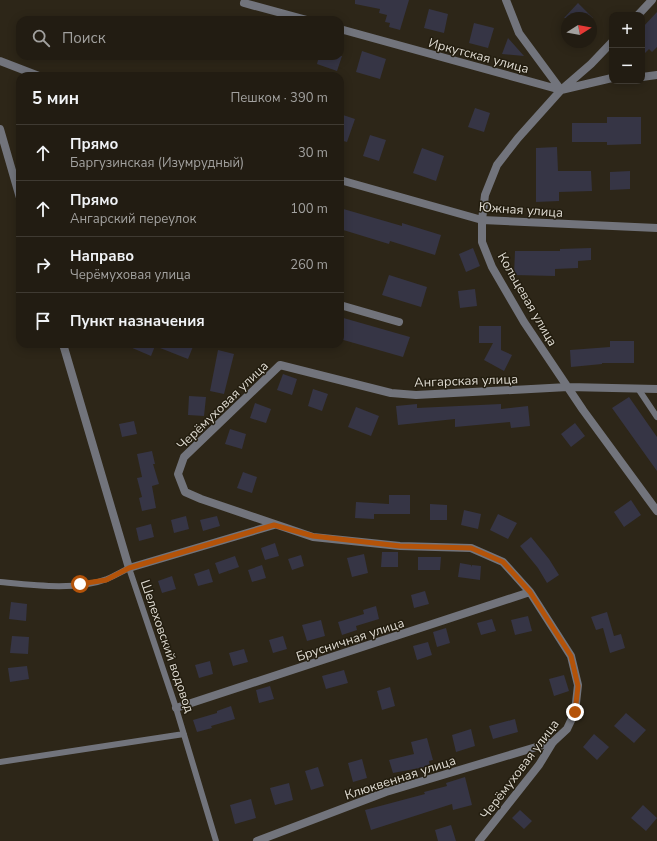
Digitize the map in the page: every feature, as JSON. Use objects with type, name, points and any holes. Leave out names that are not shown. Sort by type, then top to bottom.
[{"type":"street","points":[[506,0],[519,33],[561,90]]},
{"type":"street","points":[[641,12],[652,0]]},
{"type":"street","points":[[244,3],[292,16]]},
{"type":"street","name":"Иркутская улица","points":[[344,30],[561,90],[609,79]]},
{"type":"street","name":"Кольцевая улица","points":[[609,45],[591,64],[561,90],[518,138],[497,165],[485,195],[482,220],[482,242],[492,267],[524,322],[583,410],[657,511]]},
{"type":"street","points":[[0,61],[29,72]]},
{"type":"street","points":[[645,76],[655,74]]},
{"type":"street","points":[[0,130],[16,184]]},
{"type":"street","name":"Южная улица","points":[[344,181],[482,220],[657,228]]},
{"type":"street","points":[[344,305],[399,322]]},
{"type":"street","name":"Шелеховский водовод","points":[[64,348],[129,568]]},
{"type":"street","name":"Ангарская улица","points":[[280,365],[391,393],[416,395],[568,387],[639,390],[657,389]]},
{"type":"street","name":"Черёмуховая улица","points":[[280,365],[184,457],[178,474],[185,492],[274,525],[321,537],[400,546],[471,548],[503,562],[530,592],[571,656],[578,686],[575,712],[566,728],[553,742],[539,765],[479,841]]},
{"type":"street","points":[[129,568],[274,525]]},
{"type":"street","name":"Брусничная улица","points":[[176,708],[530,592]]},
{"type":"street","name":"Клюквенная улица","points":[[257,841],[386,792],[553,742]]},
{"type":"lane","points":[[639,390],[657,417]]},
{"type":"lane","points":[[0,582],[34,586],[80,584],[106,580],[129,568]]},
{"type":"lane","name":"Шелеховский водовод","points":[[129,568],[176,708],[216,841]]},
{"type":"lane","points":[[0,762],[184,734]]},
{"type":"building","points":[[355,0],[409,0],[400,30],[389,27],[390,23],[385,22],[387,15],[379,13],[380,9],[355,4]]},
{"type":"building","points":[[578,3],[587,12],[570,12]]},
{"type":"building","points":[[429,9],[448,14],[444,33],[424,28]]},
{"type":"building","points":[[657,12],[657,47],[652,52],[649,49],[645,53],[645,48],[645,25]]},
{"type":"building","points":[[474,23],[494,28],[488,48],[469,43]]},
{"type":"building","points":[[508,38],[524,56],[502,54]]},
{"type":"building","points":[[362,51],[386,59],[380,79],[356,72]]},
{"type":"building","points":[[318,60],[341,60],[337,71],[317,64]]},
{"type":"building","points":[[475,108],[490,113],[484,132],[468,127]]},
{"type":"building","points":[[344,115],[355,119],[347,142],[344,141]]},
{"type":"building","points":[[607,117],[641,117],[641,144],[607,145],[607,142],[572,142],[572,123],[607,123]]},
{"type":"building","points":[[370,135],[386,140],[379,161],[363,156]]},
{"type":"building","points":[[557,147],[558,171],[591,171],[592,191],[559,192],[559,201],[536,202],[536,148]]},
{"type":"building","points":[[422,148],[444,156],[436,181],[413,173]]},
{"type":"building","points":[[630,171],[630,189],[610,190],[610,172]]},
{"type":"building","points":[[344,209],[402,226],[402,223],[441,235],[435,255],[390,241],[389,244],[344,230]]},
{"type":"building","points":[[473,248],[480,266],[466,272],[459,254]]},
{"type":"building","points":[[591,248],[591,260],[578,261],[578,268],[555,269],[555,276],[514,275],[515,251],[560,251],[560,249]]},
{"type":"building","points":[[389,275],[427,287],[421,307],[382,295]]},
{"type":"building","points":[[475,289],[477,306],[460,308],[458,291]]},
{"type":"building","points":[[344,318],[410,337],[403,357],[344,340]]},
{"type":"building","points":[[479,326],[501,326],[501,350],[512,355],[504,371],[484,360],[493,343],[479,343]]},
{"type":"building","points":[[610,341],[634,341],[634,363],[602,363],[571,367],[570,350],[610,347]]},
{"type":"building","points":[[132,348],[154,348],[151,356]]},
{"type":"building","points":[[160,348],[192,348],[188,359]]},
{"type":"building","points":[[218,350],[234,354],[224,394],[210,391]]},
{"type":"building","points":[[283,374],[297,379],[292,395],[277,390]]},
{"type":"building","points":[[313,389],[328,394],[322,411],[308,406]]},
{"type":"building","points":[[189,396],[206,397],[204,416],[188,415]]},
{"type":"building","points":[[629,397],[657,437],[657,471],[612,408]]},
{"type":"building","points":[[255,403],[271,409],[266,423],[250,418]]},
{"type":"building","points":[[417,404],[417,408],[501,404],[501,409],[528,406],[530,426],[511,428],[510,422],[455,427],[455,419],[398,425],[396,406]]},
{"type":"building","points":[[356,407],[379,416],[371,436],[348,427]]},
{"type":"building","points":[[134,421],[137,434],[122,437],[119,424]]},
{"type":"building","points":[[575,423],[585,436],[571,447],[561,434]]},
{"type":"building","points":[[230,429],[246,434],[242,449],[225,444]]},
{"type":"building","points":[[152,451],[155,464],[153,464],[159,484],[152,486],[156,508],[142,511],[139,498],[142,497],[137,478],[142,477],[137,454]]},
{"type":"building","points":[[243,472],[257,477],[252,493],[237,488]]},
{"type":"building","points":[[389,495],[410,495],[410,514],[374,514],[374,519],[355,518],[356,502],[389,504]]},
{"type":"building","points":[[631,500],[641,515],[624,527],[614,512]]},
{"type":"building","points":[[430,504],[447,505],[447,520],[430,520]]},
{"type":"building","points":[[464,510],[481,514],[478,529],[461,525]]},
{"type":"building","points":[[498,514],[517,523],[508,539],[490,530]]},
{"type":"building","points":[[186,516],[189,529],[174,533],[171,520]]},
{"type":"building","points":[[217,516],[220,526],[203,531],[200,520]]},
{"type":"building","points":[[151,524],[154,537],[139,541],[136,528]]},
{"type":"building","points":[[531,537],[549,559],[559,575],[547,583],[538,568],[520,546]]},
{"type":"building","points":[[275,543],[279,556],[265,560],[261,548]]},
{"type":"building","points":[[382,552],[398,552],[398,567],[381,567]]},
{"type":"building","points":[[364,554],[368,573],[352,577],[347,558]]},
{"type":"building","points":[[301,555],[304,566],[292,570],[288,559]]},
{"type":"building","points":[[235,556],[239,567],[219,574],[215,563]]},
{"type":"building","points":[[418,557],[441,557],[440,570],[418,570]]},
{"type":"building","points":[[460,563],[471,565],[471,567],[472,565],[481,566],[480,580],[458,577]]},
{"type":"building","points":[[262,565],[266,578],[252,582],[248,570]]},
{"type":"building","points":[[209,569],[213,582],[198,586],[194,574]]},
{"type":"building","points":[[172,576],[176,589],[162,593],[158,581]]},
{"type":"building","points":[[425,591],[429,604],[414,608],[411,595]]},
{"type":"building","points":[[11,602],[27,604],[26,621],[9,619]]},
{"type":"building","points":[[376,606],[379,619],[356,626],[357,630],[342,635],[338,622],[364,614],[363,610]]},
{"type":"building","points":[[607,612],[614,636],[621,634],[625,648],[610,653],[603,628],[596,630],[591,617]]},
{"type":"building","points":[[528,616],[532,631],[515,635],[511,620]]},
{"type":"building","points":[[492,619],[496,631],[481,635],[477,623]]},
{"type":"building","points":[[321,620],[325,636],[307,641],[302,625]]},
{"type":"building","points":[[446,628],[450,643],[437,647],[433,632]]},
{"type":"building","points":[[12,636],[29,637],[28,654],[10,653]]},
{"type":"building","points":[[283,636],[287,649],[273,653],[269,640]]},
{"type":"building","points":[[428,642],[432,655],[417,660],[413,646]]},
{"type":"building","points":[[244,649],[248,662],[233,666],[229,653]]},
{"type":"building","points":[[210,661],[213,674],[199,678],[195,665]]},
{"type":"building","points":[[27,666],[29,679],[10,682],[8,668]]},
{"type":"building","points":[[344,670],[348,683],[326,689],[322,676]]},
{"type":"building","points":[[564,675],[569,691],[554,696],[549,679]]},
{"type":"building","points":[[270,686],[274,699],[259,703],[256,690]]},
{"type":"building","points":[[390,687],[395,706],[382,710],[377,691]]},
{"type":"building","points":[[231,706],[235,719],[197,732],[193,720],[217,713],[217,711]]},
{"type":"building","points":[[626,713],[646,730],[634,743],[614,726]]},
{"type":"building","points":[[515,719],[518,732],[493,739],[489,726]]},
{"type":"building","points":[[471,729],[475,746],[456,752],[452,735]]},
{"type":"building","points":[[594,734],[609,747],[597,760],[583,747]]},
{"type":"building","points":[[427,738],[433,760],[429,761],[430,766],[393,773],[389,760],[414,754],[411,742]]},
{"type":"building","points":[[362,759],[367,778],[353,782],[348,763]]},
{"type":"building","points":[[318,767],[324,786],[311,790],[305,771]]},
{"type":"building","points":[[465,777],[472,805],[453,810],[452,804],[371,830],[365,810],[425,794],[424,792],[447,786],[446,783]]},
{"type":"building","points":[[289,783],[293,800],[275,805],[270,788]]},
{"type":"building","points":[[251,799],[256,818],[235,824],[230,805]]},
{"type":"building","points":[[643,805],[657,818],[646,831],[631,818]]},
{"type":"building","points":[[520,810],[532,821],[524,829],[512,818]]},
{"type":"building","points":[[451,825],[456,841],[438,841],[435,830]]},
{"type":"route","points":[[80,584],[106,580],[129,568],[274,525],[313,536],[400,546],[471,548],[503,562],[530,592],[571,656],[578,686],[575,712]]}]
